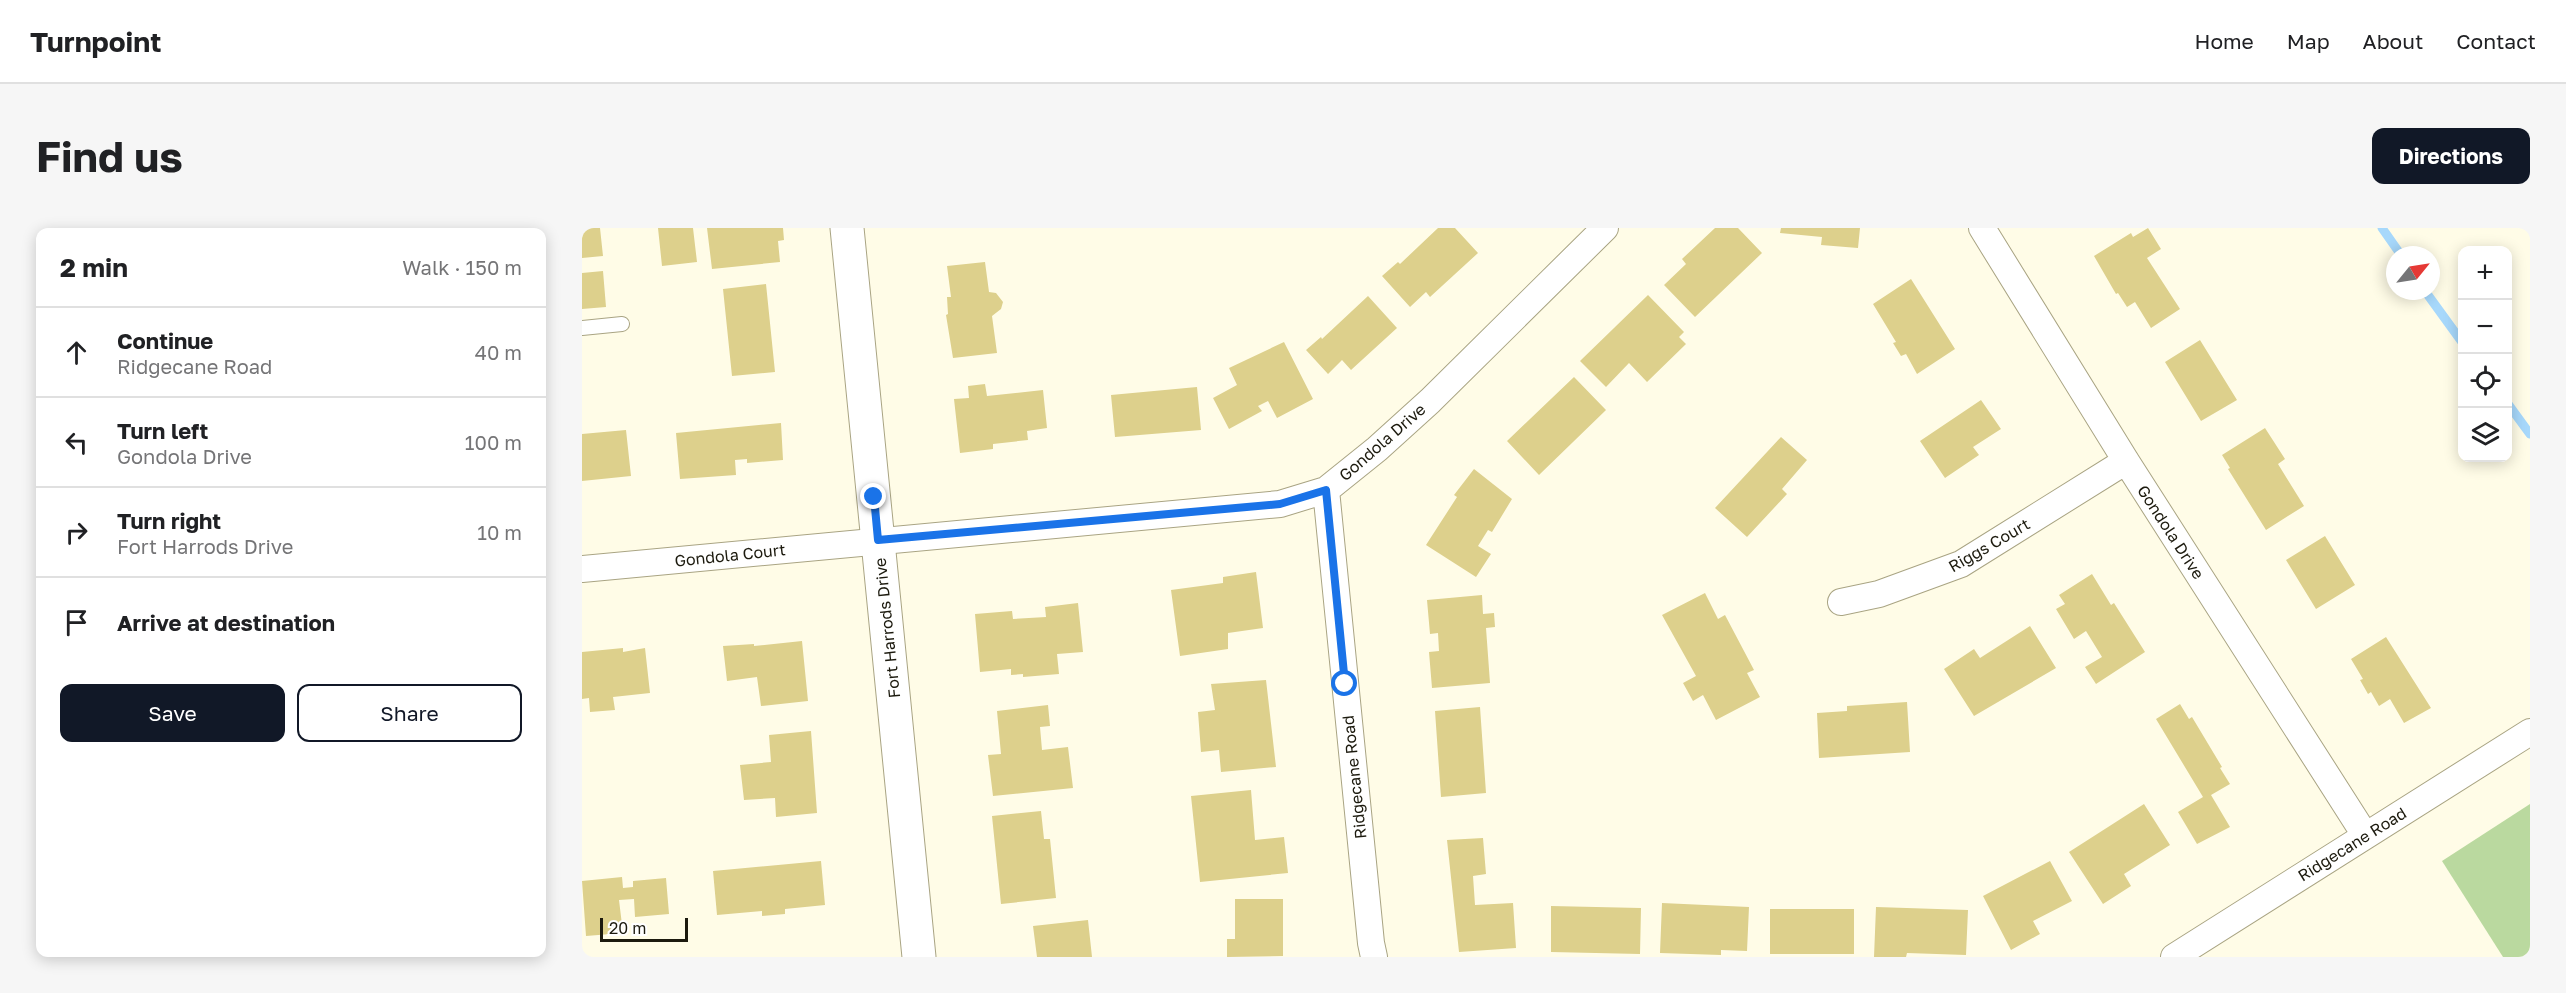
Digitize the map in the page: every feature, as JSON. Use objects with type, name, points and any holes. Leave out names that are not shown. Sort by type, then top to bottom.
[{"type":"street","name":"Fort Harrods Drive","points":[[847,228],[920,957]]},
{"type":"street","name":"Gondola Drive","points":[[878,540],[1280,504],[1326,490],[1377,449],[1430,401],[1605,228]]},
{"type":"street","name":"Gondola Drive","points":[[1982,228],[2126,461],[2365,835]]},
{"type":"street","name":"Riggs Court","points":[[1841,602],[1879,594],[1961,564],[2126,461]]},
{"type":"street","name":"Ridgecane Road","points":[[1326,490],[1374,957]]},
{"type":"street","name":"Gondola Court","points":[[582,569],[878,540]]},
{"type":"street","name":"Ridgecane Road","points":[[2174,957],[2530,732]]},
{"type":"lane","points":[[582,328],[622,324]]},
{"type":"green space","points":[[2530,804],[2530,957],[2503,957],[2442,861]]},
{"type":"building","points":[[582,228],[600,228],[603,256],[582,258]]},
{"type":"building","points":[[658,228],[693,228],[697,262],[662,266]]},
{"type":"building","points":[[707,228],[783,228],[784,240],[778,241],[780,262],[712,269]]},
{"type":"building","points":[[1438,228],[1455,228],[1478,253],[1430,297],[1426,292],[1410,307],[1382,276],[1398,262],[1400,264]]},
{"type":"building","points":[[1715,228],[1738,228],[1762,253],[1695,317],[1664,285],[1686,264],[1682,259]]},
{"type":"building","points":[[1781,228],[1860,228],[1858,248],[1821,245],[1822,237],[1780,233]]},
{"type":"building","points":[[2148,228],[2161,249],[2147,258],[2180,309],[2151,328],[2135,302],[2127,307],[2118,293],[2116,294],[2094,256],[2131,233],[2133,237]]},
{"type":"building","points":[[985,262],[989,292],[996,293],[1003,302],[1001,309],[992,316],[997,353],[953,358],[946,315],[948,314],[947,297],[951,297],[947,266]]},
{"type":"building","points":[[603,271],[606,307],[582,309],[582,273]]},
{"type":"building","points":[[1911,279],[1955,349],[1917,374],[1906,354],[1901,356],[1893,343],[1896,342],[1873,304]]},
{"type":"building","points":[[766,284],[775,372],[732,376],[723,289]]},
{"type":"building","points":[[1648,295],[1684,332],[1679,337],[1686,344],[1647,382],[1629,363],[1606,387],[1580,361]]},
{"type":"building","points":[[1368,296],[1397,328],[1351,370],[1342,360],[1328,374],[1306,350],[1321,337],[1322,339]]},
{"type":"building","points":[[2200,340],[2237,400],[2201,421],[2165,362]]},
{"type":"building","points":[[1284,342],[1313,399],[1277,418],[1268,401],[1258,406],[1262,411],[1229,429],[1213,398],[1237,385],[1229,368]]},
{"type":"building","points":[[1574,377],[1606,410],[1539,475],[1507,441]]},
{"type":"building","points":[[985,384],[987,396],[1043,390],[1047,428],[1027,431],[1028,440],[993,444],[993,449],[960,453],[954,399],[969,398],[968,386]]},
{"type":"building","points":[[1197,387],[1201,430],[1115,437],[1111,395]]},
{"type":"building","points":[[1981,400],[2001,429],[1973,447],[1979,455],[1945,478],[1920,441]]},
{"type":"building","points":[[781,423],[783,460],[747,463],[747,459],[735,460],[736,475],[680,479],[676,433]]},
{"type":"building","points":[[2265,428],[2285,459],[2278,464],[2304,506],[2266,530],[2228,469],[2230,468],[2222,455]]},
{"type":"building","points":[[626,430],[631,476],[582,481],[582,434]]},
{"type":"building","points":[[1781,437],[1807,460],[1782,489],[1787,494],[1747,537],[1715,508]]},
{"type":"building","points":[[1474,469],[1512,499],[1492,532],[1488,530],[1478,546],[1491,554],[1476,577],[1426,545],[1457,497],[1454,495]]},
{"type":"building","points":[[2325,536],[2355,585],[2316,609],[2286,560]]},
{"type":"building","points":[[1256,572],[1263,628],[1228,633],[1228,649],[1180,656],[1171,590],[1223,583],[1223,577]]},
{"type":"building","points":[[2092,574],[2111,605],[2114,603],[2145,652],[2096,684],[2085,667],[2102,657],[2086,631],[2074,639],[2056,609],[2065,604],[2059,595]]},
{"type":"building","points":[[1705,593],[1718,619],[1725,615],[1754,670],[1747,673],[1760,697],[1716,720],[1703,695],[1693,701],[1683,683],[1696,676],[1662,615]]},
{"type":"building","points":[[1482,595],[1483,614],[1494,613],[1495,627],[1486,628],[1490,683],[1432,688],[1429,652],[1439,651],[1438,633],[1430,634],[1427,600]]},
{"type":"building","points":[[1078,603],[1083,652],[1057,654],[1059,674],[1023,677],[1023,674],[1011,675],[1011,669],[980,672],[975,614],[1012,611],[1013,619],[1046,617],[1045,607]]},
{"type":"building","points":[[2030,626],[2056,668],[1974,716],[1944,669],[1974,649],[1980,658]]},
{"type":"building","points":[[2386,637],[2431,708],[2404,723],[2390,699],[2379,706],[2371,692],[2368,694],[2360,680],[2363,679],[2351,659]]},
{"type":"building","points":[[802,641],[808,701],[761,706],[757,677],[727,681],[723,646],[754,644],[754,646]]},
{"type":"building","points":[[623,648],[623,652],[645,648],[650,693],[613,697],[615,710],[590,712],[589,698],[582,699],[582,652]]},
{"type":"building","points":[[1266,680],[1276,767],[1221,772],[1219,750],[1201,752],[1198,712],[1215,710],[1211,684]]},
{"type":"building","points":[[1907,702],[1910,752],[1819,758],[1817,713],[1847,711],[1847,706]]},
{"type":"building","points":[[2180,704],[2189,719],[2192,717],[2230,784],[2211,795],[2230,827],[2197,844],[2178,812],[2203,797],[2156,719]]},
{"type":"building","points":[[1048,705],[1050,726],[1040,727],[1042,750],[1068,747],[1073,788],[993,796],[988,755],[1001,754],[997,711]]},
{"type":"building","points":[[1480,707],[1486,793],[1441,797],[1435,711]]},
{"type":"building","points":[[811,731],[817,813],[776,817],[775,798],[744,800],[740,765],[771,762],[769,735]]},
{"type":"building","points":[[1251,790],[1255,840],[1284,837],[1288,873],[1200,882],[1191,796]]},
{"type":"building","points":[[2144,804],[2170,845],[2124,874],[2131,886],[2103,904],[2069,852]]},
{"type":"building","points":[[1041,811],[1044,839],[1050,839],[1056,898],[1001,904],[992,816]]},
{"type":"building","points":[[1483,838],[1486,874],[1473,876],[1475,905],[1513,903],[1516,948],[1459,952],[1447,840]]},
{"type":"building","points":[[821,861],[825,905],[785,909],[785,914],[762,916],[762,911],[717,915],[713,871]]},
{"type":"building","points":[[2050,861],[2072,901],[2033,921],[2040,934],[2011,950],[1983,896]]},
{"type":"building","points":[[622,877],[623,888],[633,887],[633,881],[666,878],[669,914],[635,917],[634,899],[619,900],[623,933],[586,936],[582,881]]},
{"type":"building","points":[[1235,899],[1283,899],[1283,956],[1227,957],[1227,939],[1235,939]]},
{"type":"building","points":[[1662,903],[1749,907],[1747,951],[1721,950],[1721,955],[1660,953]]},
{"type":"building","points":[[1551,906],[1641,908],[1640,954],[1551,952]]},
{"type":"building","points":[[1876,907],[1968,910],[1966,955],[1907,953],[1906,957],[1874,957]]},
{"type":"building","points":[[1770,909],[1854,909],[1854,954],[1770,954]]},
{"type":"building","points":[[1088,920],[1092,957],[1037,957],[1033,926]]},
{"type":"waterway","points":[[2382,228],[2395,246]]},
{"type":"waterway","points":[[2432,300],[2458,336]]},
{"type":"waterway","points":[[2511,408],[2530,434]]},
{"type":"route","points":[[874,497],[878,540],[1280,504],[1326,490],[1345,684]]}]
